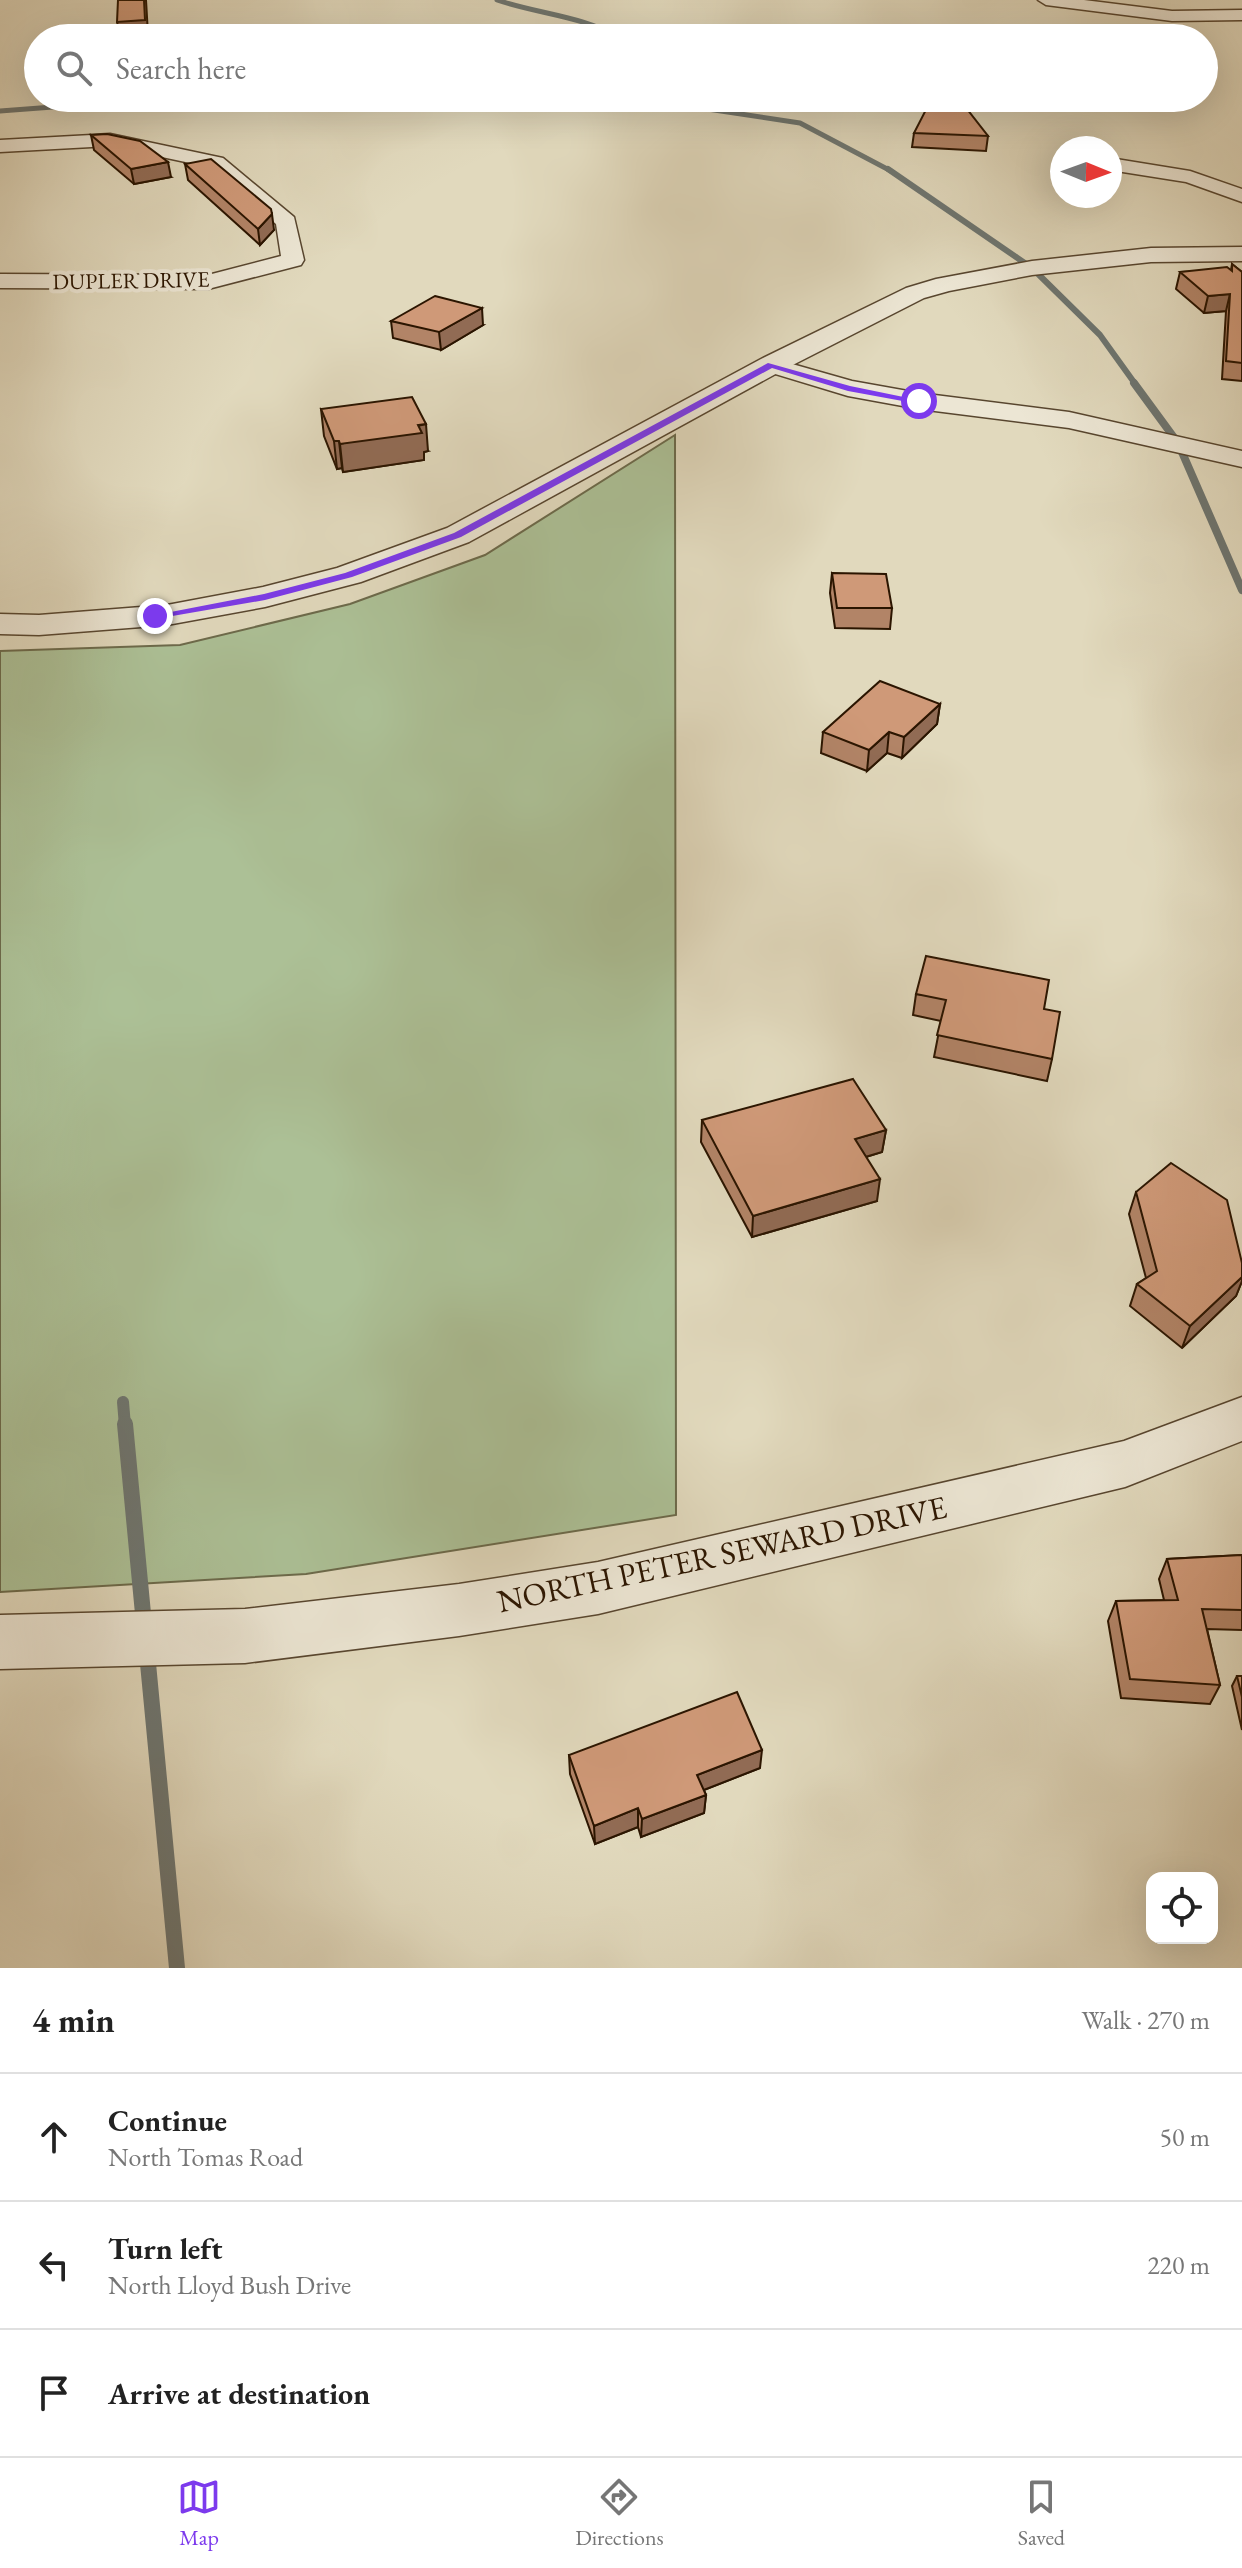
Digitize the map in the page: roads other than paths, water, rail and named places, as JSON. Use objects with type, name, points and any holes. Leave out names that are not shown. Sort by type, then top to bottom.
[{"type":"street","points":[[1046,0],[1172,16],[1242,15]]},
{"type":"street","name":"DUPLER DRIVE","points":[[0,146],[110,140],[216,162],[286,222],[293,260],[208,282],[0,281]]},
{"type":"street","points":[[1122,166],[1190,177],[1242,196]]},
{"type":"street","points":[[0,624],[39,625],[167,615],[265,597],[349,575],[458,535],[771,365],[915,293],[945,284],[1032,268],[1151,255],[1242,254]]},
{"type":"street","points":[[771,365],[848,388],[919,401],[1069,420],[1242,459]]},
{"type":"street","name":"NORTH PETER SEWARD DRIVE","points":[[0,1642],[245,1636],[459,1610],[598,1588],[1125,1464],[1242,1419]]},
{"type":"waterway","points":[[497,0],[588,24]]},
{"type":"waterway","points":[[0,111],[24,109]]},
{"type":"waterway","points":[[727,112],[800,123],[891,171]]},
{"type":"waterway","points":[[891,171],[1032,268],[1100,335],[1136,385]]},
{"type":"waterway","points":[[1134,383],[1178,443],[1242,590]]},
{"type":"waterway","points":[[123,1402],[125,1426]]},
{"type":"waterway","points":[[125,1424],[144,1624]]},
{"type":"waterway","points":[[147,1653],[177,1968]]}]
